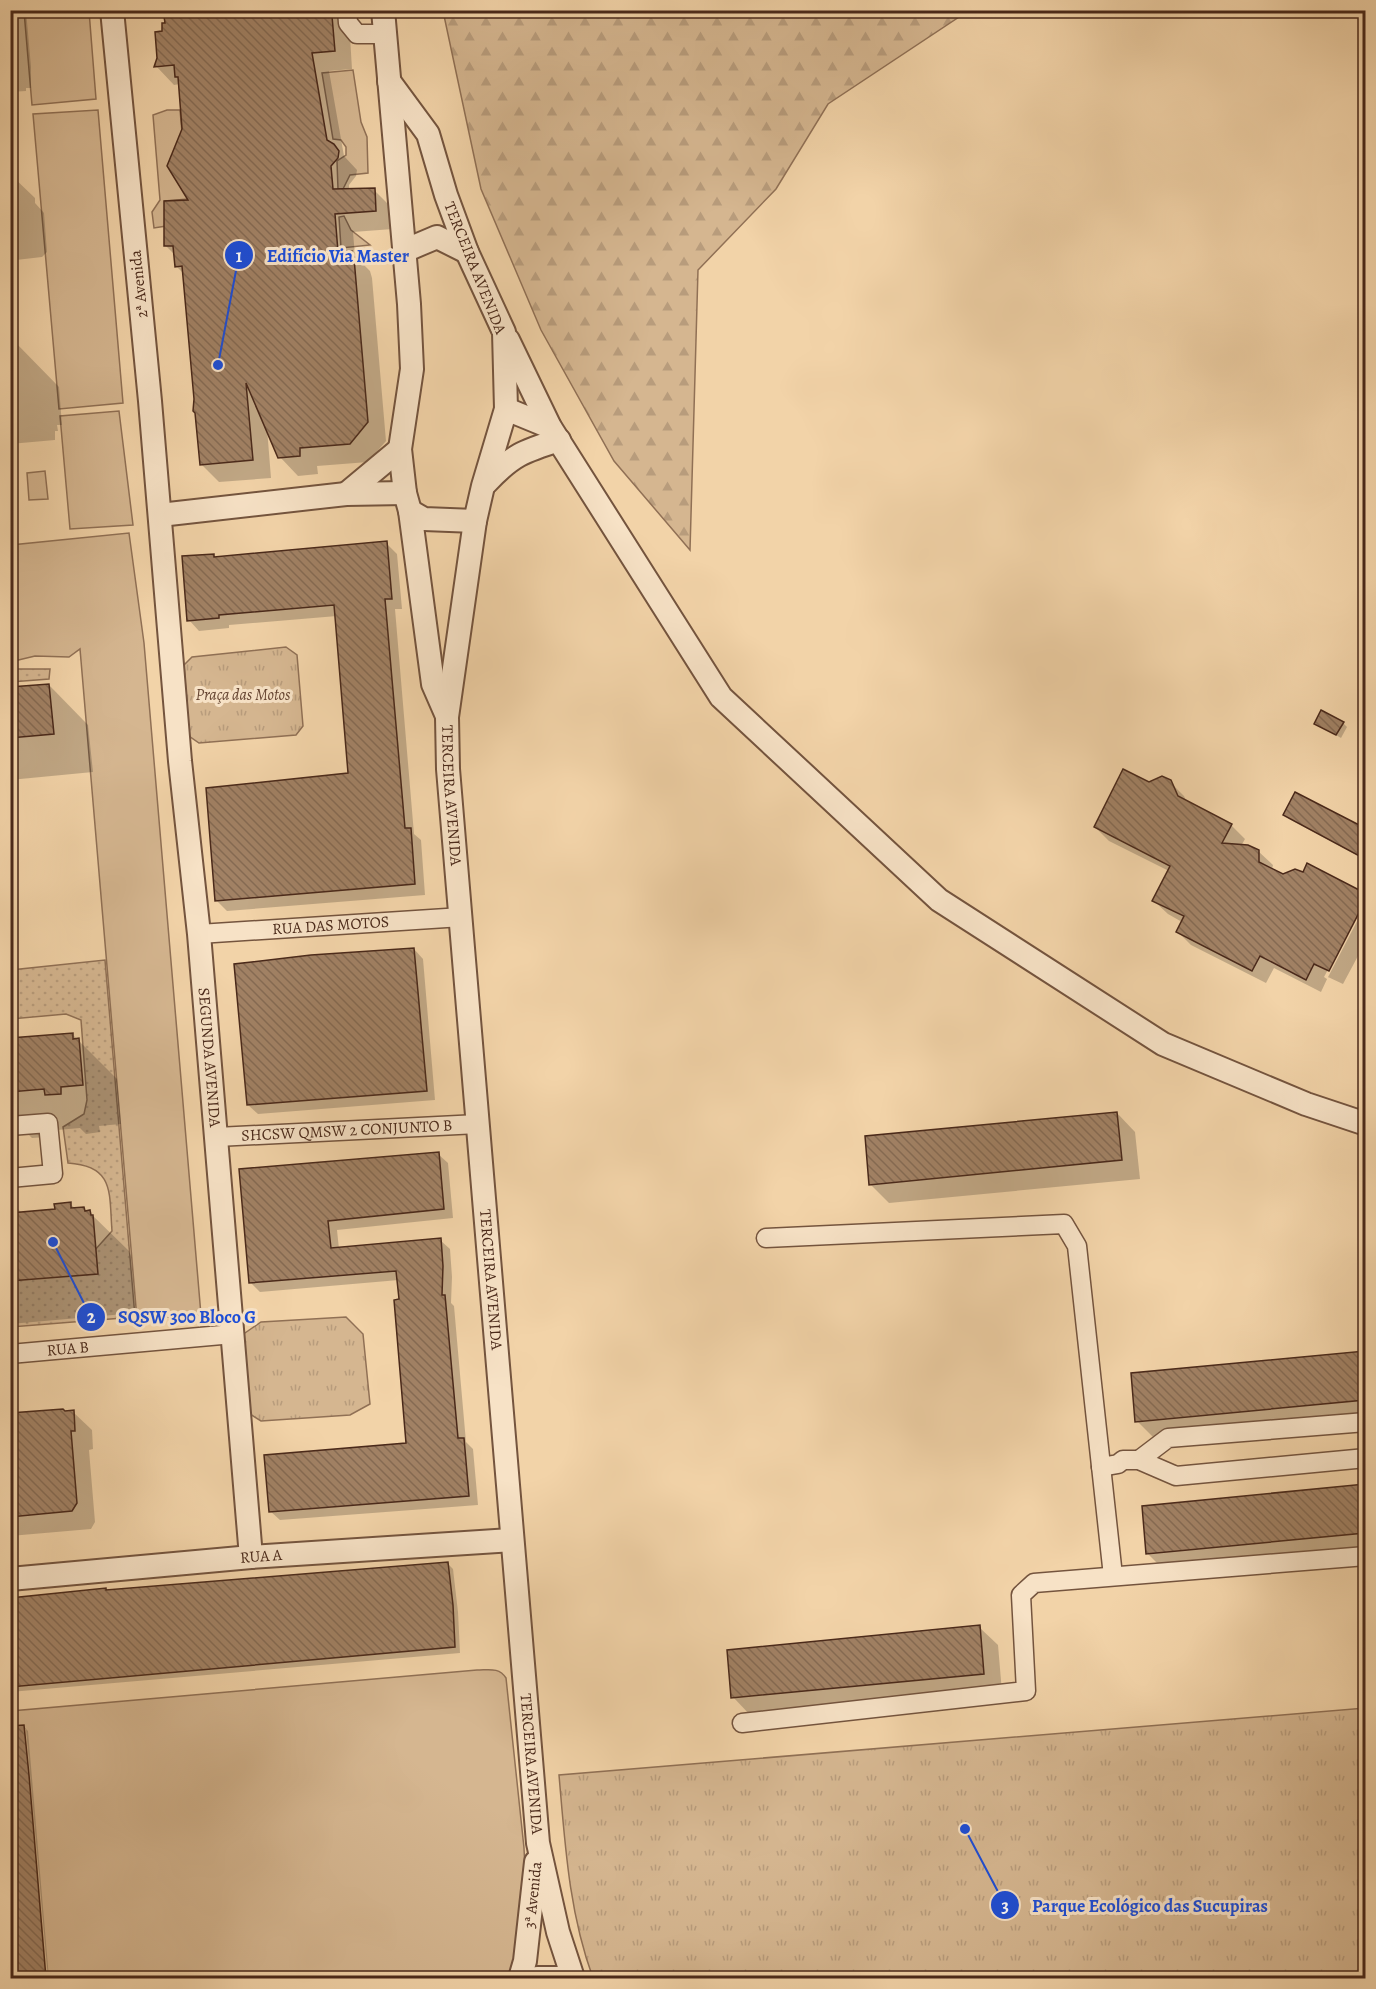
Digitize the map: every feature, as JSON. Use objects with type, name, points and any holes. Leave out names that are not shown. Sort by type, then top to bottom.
[{"type":"street","name":"2ª Avenida","points":[[112,10],[163,557]]},
{"type":"street","points":[[346,10],[348,23],[357,34],[385,34]]},
{"type":"street","name":"TERCEIRA AVENIDA","points":[[383,10],[405,251],[412,369],[400,449],[433,684],[447,717]]},
{"type":"street","name":"TERCEIRA AVENIDA","points":[[389,81],[428,134],[446,195],[467,252],[504,332],[506,409],[475,521],[447,717],[448,769],[538,1843]]},
{"type":"street","points":[[405,251],[437,237],[467,252]]},
{"type":"street","points":[[504,332],[555,433],[721,697],[939,900],[1163,1044],[1306,1104],[1365,1124]]},
{"type":"street","points":[[506,409],[555,433]]},
{"type":"street","points":[[483,486],[502,466],[555,433]]},
{"type":"street","points":[[346,494],[400,449]]},
{"type":"street","points":[[159,515],[346,494],[407,502],[424,519],[475,521]]},
{"type":"street","name":"SEGUNDA AVENIDA","points":[[163,557],[180,762],[199,934],[217,1137],[251,1557]]},
{"type":"street","name":"RUA DAS MOTOS","points":[[199,934],[462,917]]},
{"type":"street","points":[[10,1126],[48,1123],[53,1174],[10,1178]]},
{"type":"street","name":"SHCSW QMSW 2 CONJUNTO B","points":[[217,1137],[478,1124]]},
{"type":"street","points":[[766,1238],[1064,1224],[1077,1246],[1113,1576]]},
{"type":"street","name":"RUA B","points":[[10,1354],[233,1334]]},
{"type":"street","points":[[1139,1460],[1168,1438],[1365,1422]]},
{"type":"street","points":[[1101,1467],[1118,1464],[1123,1460],[1139,1460],[1176,1476],[1365,1458]]},
{"type":"street","name":"RUA A","points":[[10,1580],[251,1557],[512,1540]]},
{"type":"street","points":[[742,1723],[1026,1691],[1021,1595],[1034,1584],[1365,1556]]},
{"type":"street","name":"3ª Avenida","points":[[520,1978],[525,1961],[538,1843]]},
{"type":"street","name":"3ª Avenida","points":[[538,1843],[558,1932],[573,1978]]},
{"type":"street","points":[[537,1978],[562,1978]]},
{"type":"green space","points":[[24,11],[89,11],[96,99],[32,105]]},
{"type":"green space","points":[[443,11],[968,11],[828,104],[776,189],[698,270],[690,550],[614,461],[541,330],[481,189]]},
{"type":"green space","points":[[353,70],[361,122],[367,137],[368,173],[350,175],[343,189],[338,189],[337,161],[346,155],[346,147],[341,140],[333,139],[322,73]]},
{"type":"green space","points":[[98,110],[123,403],[59,409],[33,114]]},
{"type":"green space","points":[[167,110],[180,110],[188,199],[165,201],[166,226],[154,228],[152,212],[160,200],[153,115]]},
{"type":"green space","points":[[344,216],[351,230],[370,245],[341,248],[339,217]]},
{"type":"green space","points":[[119,411],[133,525],[70,529],[60,416]]},
{"type":"green space","points":[[45,471],[48,499],[29,500],[27,473]]},
{"type":"green space","points":[[129,533],[144,643],[201,1315],[137,1319],[80,649],[69,657],[35,656],[10,662],[11,545]]},
{"type":"green space","name":"Praça das Motos","points":[[286,647],[297,655],[303,726],[296,735],[199,743],[189,736],[184,665],[192,657]]},
{"type":"green space","points":[[11,669],[50,669],[49,679],[11,682]]},
{"type":"green space","points":[[105,960],[135,1317],[11,1327],[11,1258],[94,1251],[112,1231],[109,1194],[102,1176],[83,1165],[68,1163],[63,1127],[84,1114],[87,1100],[81,1020],[66,1014],[11,1019],[11,970]]},
{"type":"green space","points":[[346,1317],[363,1334],[370,1404],[350,1415],[261,1421],[250,1414],[242,1335],[261,1322]]},
{"type":"green space","points":[[477,1670],[497,1671],[506,1678],[524,1848],[526,1891],[517,1978],[11,1978],[11,1711]]},
{"type":"green space","points":[[1365,1708],[1365,1978],[593,1978],[578,1929],[573,1903],[559,1775]]},
{"type":"building","points":[[163,10],[213,10],[213,13],[246,10],[326,10],[326,17],[332,16],[335,51],[312,53],[327,140],[339,151],[338,158],[331,166],[333,189],[375,188],[376,211],[335,214],[338,252],[352,251],[354,258],[368,422],[350,444],[300,448],[300,456],[278,458],[246,383],[253,460],[200,465],[193,411],[194,399],[182,266],[175,267],[173,246],[164,246],[164,201],[188,200],[167,166],[182,129],[178,77],[175,77],[174,65],[154,67],[157,58],[155,32],[162,31],[162,23],[165,23]]},
{"type":"building","points":[[387,541],[392,599],[385,599],[405,828],[411,828],[415,884],[215,901],[206,788],[348,773],[334,605],[219,615],[219,618],[187,621],[182,556],[214,554],[214,557]]},
{"type":"building","points":[[49,684],[54,734],[10,738],[10,687]]},
{"type":"building","points":[[1321,710],[1344,722],[1336,735],[1314,724]]},
{"type":"building","points":[[1123,769],[1149,782],[1162,776],[1171,780],[1178,796],[1232,824],[1222,843],[1248,845],[1259,850],[1259,862],[1283,874],[1295,869],[1303,872],[1307,863],[1365,893],[1365,901],[1329,971],[1314,964],[1306,980],[1260,956],[1252,971],[1176,932],[1184,916],[1152,901],[1170,866],[1094,827]]},
{"type":"building","points":[[1295,792],[1365,828],[1365,859],[1283,815]]},
{"type":"building","points":[[414,948],[427,1091],[247,1105],[234,964],[311,955]]},
{"type":"building","points":[[73,1033],[73,1039],[79,1038],[83,1085],[61,1087],[61,1094],[45,1095],[44,1089],[10,1092],[10,1038]]},
{"type":"building","points":[[1117,1112],[1122,1160],[869,1185],[865,1136]]},
{"type":"building","points":[[439,1152],[444,1209],[328,1221],[331,1248],[441,1238],[442,1295],[445,1295],[458,1438],[464,1438],[469,1496],[269,1512],[264,1455],[406,1443],[394,1300],[399,1299],[396,1271],[249,1283],[239,1169]]},
{"type":"building","points":[[71,1202],[71,1208],[84,1207],[85,1211],[90,1210],[93,1215],[98,1274],[10,1281],[10,1213],[55,1209],[54,1204]]},
{"type":"building","points":[[1365,1351],[1365,1400],[1135,1422],[1131,1373]]},
{"type":"building","points":[[63,1409],[65,1411],[74,1410],[75,1431],[71,1431],[77,1503],[72,1511],[10,1517],[10,1413]]},
{"type":"building","points":[[1365,1484],[1365,1533],[1146,1554],[1142,1506]]},
{"type":"building","points":[[448,1562],[455,1647],[10,1687],[10,1598],[106,1588],[106,1590]]},
{"type":"building","points":[[980,1625],[984,1674],[731,1698],[727,1650]]},
{"type":"building","points":[[24,1725],[46,1978],[10,1978],[10,1726]]},
{"type":"place","name":"Edifício Via Master","points":[[218,365]]},
{"type":"place","name":"SQSW 300 Bloco G","points":[[53,1242]]},
{"type":"place","name":"Parque Ecológico das Sucupiras","points":[[965,1829]]}]
